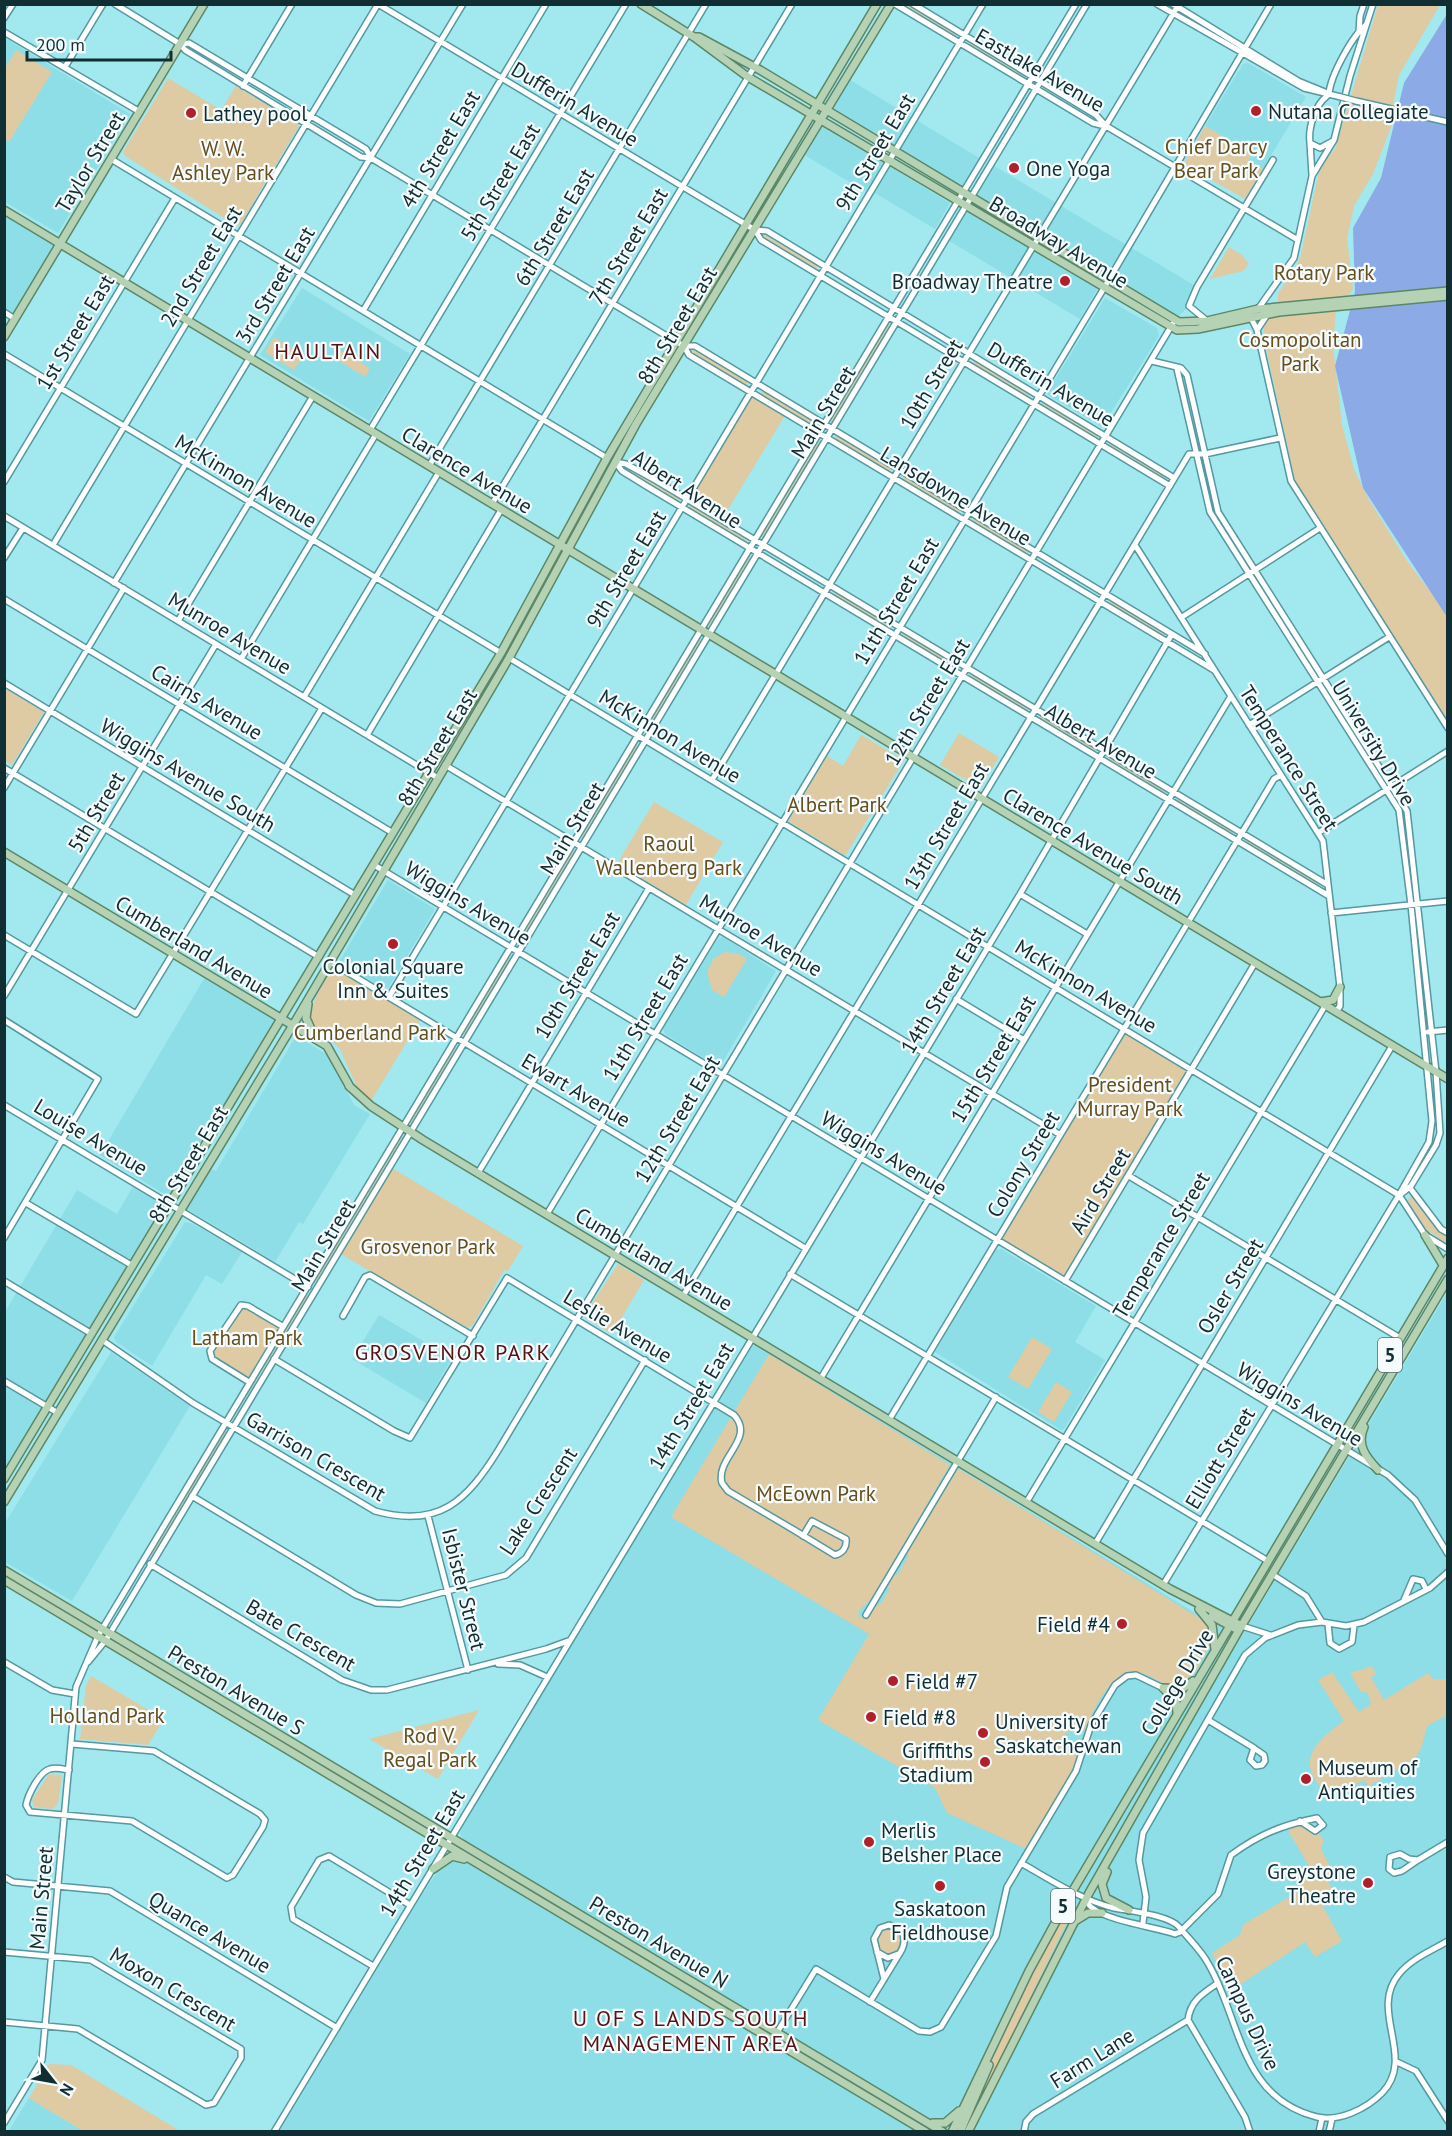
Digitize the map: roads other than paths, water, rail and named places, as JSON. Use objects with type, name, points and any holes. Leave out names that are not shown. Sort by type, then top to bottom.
[{"type":"main road","name":"Taylor Street","points":[[4,337],[204,4]]},
{"type":"main road","name":"Broadway Avenue","points":[[641,4],[692,35],[748,77],[1104,288],[1190,330],[1267,315],[1277,309],[1448,291]]},
{"type":"main road","name":"8th Street East","points":[[4,1479],[501,653],[607,458],[877,4]]},
{"type":"main road","name":"8th Street East","points":[[4,1502],[313,990],[328,961],[509,658],[615,462],[893,4]]},
{"type":"main road","name":"Broadway Avenue","points":[[692,35],[754,67],[1108,280],[1174,324],[1207,321],[1258,309],[1448,296]]},
{"type":"main road","name":"Clarence Avenue","points":[[4,210],[913,757]]},
{"type":"main road","name":"Clarence Avenue South","points":[[913,757],[1322,1004]]},
{"type":"main road","name":"Cumberland Avenue","points":[[4,852],[317,1040],[333,1054],[349,1086],[362,1099],[402,1127],[1167,1587]]},
{"type":"main road","points":[[1322,1004],[1333,1000],[1340,987]]},
{"type":"main road","points":[[313,990],[306,1018],[317,1040]]},
{"type":"main road","points":[[1322,1004],[1448,1078]]},
{"type":"main road","points":[[202,1173],[216,1143],[215,1130]]},
{"type":"main road","points":[[1425,1235],[1443,1265]]},
{"type":"main road","name":"College Drive","points":[[952,2132],[1029,1971],[1072,1892],[1448,1258]]},
{"type":"main road","name":"College Drive","points":[[968,2132],[1073,1923],[1240,1628],[1446,1282]]},
{"type":"main road","points":[[83,1371],[96,1341],[97,1337],[93,1334]]},
{"type":"main road","points":[[1372,1406],[1361,1441],[1363,1450],[1378,1470]]},
{"type":"main road","points":[[1272,1574],[1281,1539]]},
{"type":"main road","name":"Preston Avenue S","points":[[4,1570],[448,1842]]},
{"type":"main road","name":"Preston Avenue S","points":[[4,1580],[448,1842]]},
{"type":"main road","points":[[1167,1587],[1199,1609],[1240,1628]]},
{"type":"main road","points":[[1167,1587],[1231,1624]]},
{"type":"main road","points":[[1199,1609],[1214,1630],[1215,1651]]},
{"type":"main road","points":[[1163,1688],[1182,1689],[1198,1678]]},
{"type":"main road","points":[[1163,1688],[1176,1701],[1177,1715]]},
{"type":"main road","name":"Preston Avenue N","points":[[448,1842],[488,1870],[922,2130]]},
{"type":"main road","name":"Preston Avenue N","points":[[448,1842],[777,2031],[943,2132]]},
{"type":"main road","points":[[1116,1847],[1102,1887],[1108,1900],[1129,1910]]},
{"type":"main road","points":[[433,1869],[452,1856],[488,1870]]},
{"type":"main road","points":[[1073,1923],[1088,1913],[1102,1913]]},
{"type":"main road","points":[[960,2132],[1029,1971]]},
{"type":"main road","points":[[928,2122],[945,2123],[964,2105]]},
{"type":"main road","points":[[974,2132],[980,2107]]},
{"type":"street","points":[[4,18],[13,4]]},
{"type":"street","points":[[65,67],[103,4]]},
{"type":"street","name":"Lansdowne Avenue","points":[[115,4],[180,44],[184,50],[361,157],[371,158],[675,341],[684,346],[695,346],[1205,654]]},
{"type":"street","points":[[243,86],[292,4]]},
{"type":"street","name":"Dufferin Avenue","points":[[378,4],[745,225],[755,230],[767,231],[1174,478]]},
{"type":"street","name":"2nd Street East","points":[[53,545],[378,4]]},
{"type":"street","name":"3rd Street East","points":[[114,583],[463,4]]},
{"type":"street","name":"4th Street East","points":[[363,311],[546,4]]},
{"type":"street","name":"5th Street East","points":[[420,346],[626,4]]},
{"type":"street","name":"6th Street East","points":[[429,466],[619,150],[692,35],[706,4]]},
{"type":"street","name":"7th Street East","points":[[492,504],[792,4]]},
{"type":"street","name":"Eastlake Avenue","points":[[893,4],[1092,123],[1106,126]]},
{"type":"street","name":"Eastlake Avenue","points":[[913,4],[1096,115],[1106,126],[1298,240]]},
{"type":"street","name":"9th Street East","points":[[389,997],[984,4]]},
{"type":"street","name":"Main Street","points":[[83,1667],[110,1633],[518,952],[644,740],[750,548],[1076,4]]},
{"type":"street","name":"Main Street","points":[[4,2123],[42,2060],[75,1694],[83,1667],[102,1628],[637,736],[757,553],[1087,4]]},
{"type":"street","points":[[1157,4],[1329,95],[1448,122]]},
{"type":"street","name":"11th Street East","points":[[547,1214],[1104,288],[1245,52],[1271,4]]},
{"type":"street","points":[[1360,44],[1360,16],[1364,4]]},
{"type":"street","points":[[1312,176],[1334,140],[1373,4]]},
{"type":"street","points":[[1176,5],[1245,52]]},
{"type":"street","name":"10th Street","points":[[712,780],[1106,126],[1173,14],[1176,5]]},
{"type":"street","points":[[1258,309],[1294,258],[1312,176],[1308,131],[1322,100],[1329,95],[1359,31],[1367,25]]},
{"type":"street","points":[[4,32],[140,112]]},
{"type":"street","name":"Lansdowne Avenue","points":[[180,44],[189,43],[248,78],[366,149],[371,158]]},
{"type":"street","points":[[1310,142],[1320,148],[1334,140]]},
{"type":"street","name":"Albert Avenue","points":[[111,159],[607,458]]},
{"type":"street","points":[[1207,321],[1193,312],[1189,306],[1197,287],[1273,160]]},
{"type":"street","name":"1st Street East","points":[[4,482],[175,198]]},
{"type":"street","name":"Dufferin Avenue","points":[[755,230],[761,240],[1170,486]]},
{"type":"street","points":[[1270,294],[1277,309]]},
{"type":"street","points":[[4,312],[15,319]]},
{"type":"street","points":[[1257,330],[1267,315]]},
{"type":"street","points":[[1251,318],[1257,330],[1291,482],[1448,728]]},
{"type":"street","name":"12th Street East","points":[[615,1255],[1174,324]]},
{"type":"street","points":[[241,659],[312,541],[420,346]]},
{"type":"street","name":"Lansdowne Avenue","points":[[684,346],[689,355],[1214,670]]},
{"type":"street","name":"McKinnon Avenue","points":[[4,354],[501,653]]},
{"type":"street","points":[[1152,361],[1177,369]]},
{"type":"street","name":"University Drive","points":[[1321,680],[1210,512],[1177,369],[1181,368],[1187,375],[1218,512],[1389,788],[1407,811],[1428,1032],[1436,1072],[1438,1140],[1410,1188],[1400,1194]]},
{"type":"street","points":[[178,621],[313,396]]},
{"type":"street","points":[[1197,453],[1205,454],[1280,438]]},
{"type":"street","name":"13th Street East","points":[[683,1296],[1174,478],[1189,454],[1197,453]]},
{"type":"street","name":"Albert Avenue","points":[[615,462],[626,464],[687,500],[1328,885]]},
{"type":"street","name":"Albert Avenue","points":[[615,462],[622,471],[682,508],[1329,896]]},
{"type":"street","points":[[304,697],[439,472]]},
{"type":"street","points":[[367,735],[501,510]]},
{"type":"street","name":"Munroe Avenue","points":[[4,516],[438,778]]},
{"type":"street","points":[[4,558],[23,528]]},
{"type":"street","points":[[1182,617],[1320,528]]},
{"type":"street","name":"Temperance Street","points":[[1135,545],[1325,847],[1340,987],[1340,1006],[1336,1012]]},
{"type":"street","points":[[4,788],[124,588]]},
{"type":"street","name":"Cairns Avenue","points":[[4,599],[393,833]]},
{"type":"street","name":"14th Street East","points":[[274,2132],[1020,894],[1169,643],[1172,634]]},
{"type":"street","points":[[1250,725],[1389,637]]},
{"type":"street","name":"5th Street","points":[[4,996],[216,644]]},
{"type":"street","name":"McKinnon Avenue","points":[[509,658],[1400,1194]]},
{"type":"street","name":"Wiggins Avenue South","points":[[4,683],[355,894]]},
{"type":"street","name":"15th Street East","points":[[821,1378],[1231,696]]},
{"type":"street","points":[[4,935],[136,1014],[174,955],[322,708]]},
{"type":"street","points":[[1318,833],[1448,752]]},
{"type":"street","name":"Munroe Avenue","points":[[445,765],[1059,1134]]},
{"type":"street","points":[[4,768],[318,957]]},
{"type":"street","name":"Colony Street","points":[[889,1420],[1274,779],[1281,775]]},
{"type":"street","name":"Wiggins Avenue","points":[[374,865],[1378,1470],[1398,1483],[1415,1500],[1448,1554]]},
{"type":"street","name":"10th Street East","points":[[478,1173],[649,888]]},
{"type":"street","points":[[1020,894],[1087,934]]},
{"type":"street","points":[[1331,913],[1448,901]]},
{"type":"street","name":"Ewart Avenue","points":[[328,961],[805,1248]]},
{"type":"street","name":"Aird Street","points":[[1065,1281],[1255,963]]},
{"type":"street","points":[[956,999],[1024,1040]]},
{"type":"street","name":"Temperance Street","points":[[1026,1503],[1261,1111],[1322,1004]]},
{"type":"street","points":[[4,1020],[98,1079],[4,1238]]},
{"type":"street","points":[[1428,1032],[1448,1030]]},
{"type":"street","name":"University Drive","points":[[1400,1194],[1432,1132],[1428,1032]]},
{"type":"street","name":"Osler Street","points":[[1095,1544],[1392,1046]]},
{"type":"street","name":"Louise Avenue","points":[[4,1105],[314,1291]]},
{"type":"street","points":[[1129,1176],[1400,1338]]},
{"type":"street","points":[[1410,1188],[1441,1229],[1448,1233]]},
{"type":"street","points":[[1400,1194],[1425,1235],[1448,1249]]},
{"type":"street","name":"Elliott Street","points":[[1167,1587],[1202,1521],[1400,1194]]},
{"type":"street","points":[[26,1203],[133,1266]]},
{"type":"street","name":"Garrison Crescent","points":[[102,1340],[225,1423],[375,1511],[398,1518],[428,1516],[452,1506],[476,1484],[615,1255]]},
{"type":"street","points":[[790,1274],[1268,1561]]},
{"type":"street","points":[[274,1359],[407,1438],[414,1435],[473,1336],[370,1275],[365,1277],[343,1316]]},
{"type":"street","name":"Leslie Avenue","points":[[473,1336],[507,1278],[645,1360],[736,1417],[741,1429],[739,1440],[721,1470],[722,1484],[728,1491],[802,1536]]},
{"type":"street","points":[[4,1281],[93,1334]]},
{"type":"street","points":[[249,1382],[212,1359],[210,1351],[241,1305],[248,1306],[282,1326]]},
{"type":"street","name":"Lake Crescent","points":[[192,1496],[367,1599],[400,1604],[448,1593],[506,1575],[526,1558],[645,1360]]},
{"type":"street","points":[[4,1381],[58,1413]]},
{"type":"street","points":[[866,1615],[996,1397]]},
{"type":"street","name":"Isbister Street","points":[[428,1516],[468,1670]]},
{"type":"street","points":[[812,1521],[846,1539],[845,1547],[836,1555],[802,1536],[812,1521]]},
{"type":"street","name":"Bate Crescent","points":[[143,1560],[356,1686],[387,1690],[569,1641]]},
{"type":"street","points":[[1143,1923],[1146,1898],[1139,1860],[1143,1833],[1241,1660],[1255,1645],[1271,1635],[1298,1625],[1325,1623],[1353,1626],[1426,1589],[1448,1572]]},
{"type":"street","points":[[1272,1574],[1306,1596],[1325,1623],[1330,1643],[1339,1649],[1352,1642],[1353,1626]]},
{"type":"street","points":[[1404,1600],[1413,1579],[1422,1581],[1426,1589]]},
{"type":"street","points":[[1240,1628],[1271,1635]]},
{"type":"street","points":[[4,1662],[52,1690],[75,1694]]},
{"type":"street","name":"Bate Crescent","points":[[490,1664],[520,1665],[547,1677]]},
{"type":"street","points":[[773,2040],[816,1969],[919,2031],[930,2032],[941,2027],[996,1936],[1006,1891],[1076,1771],[1090,1725],[1115,1685],[1127,1676],[1136,1675],[1163,1688]]},
{"type":"street","points":[[1208,1720],[1254,1748]]},
{"type":"street","points":[[69,1770],[51,1768],[44,1772],[26,1805],[30,1812],[132,1821],[227,1878],[234,1875],[265,1820],[260,1814],[154,1751],[72,1744]]},
{"type":"street","points":[[1180,1932],[1218,1894],[1231,1855],[1273,1829],[1300,1821],[1317,1818],[1323,1824],[1317,1831],[1300,1821]]},
{"type":"street","points":[[1418,1860],[1397,1854],[1390,1857],[1388,1867],[1395,1873],[1407,1867],[1448,1842]]},
{"type":"street","points":[[373,1966],[293,1918],[291,1907],[319,1860],[329,1856],[410,1905]]},
{"type":"street","points":[[1406,1858],[1407,1867]]},
{"type":"street","name":"Campus Drive","points":[[1021,1863],[1086,1900],[1145,1913],[1178,1926],[1180,1932],[1205,1958],[1218,1983],[1244,2051],[1258,2077],[1271,2093],[1289,2105],[1322,2118],[1332,2119],[1355,2112],[1381,2094],[1393,2076],[1397,2062]]},
{"type":"street","name":"Quance Avenue","points":[[4,1877],[13,1882],[110,1891],[337,2028]]},
{"type":"street","name":"Campus Drive","points":[[1086,1900],[1088,1905],[1119,1920],[1143,1923],[1175,1934],[1180,1932]]},
{"type":"street","points":[[870,2002],[900,1953],[904,1943],[904,1935],[891,1925],[878,1930],[874,1939],[884,1979]]},
{"type":"street","points":[[1448,1941],[1409,1965],[1392,1986],[1388,2009],[1397,2062],[1416,2071],[1448,2121]]},
{"type":"street","points":[[876,1949],[885,1957],[900,1953]]},
{"type":"street","points":[[4,1952],[52,1956]]},
{"type":"street","name":"Moxon Crescent","points":[[45,2026],[78,2029],[206,2105],[214,2103],[241,2058],[241,2049],[91,1960],[52,1956]]},
{"type":"street","points":[[1218,1983],[1196,1999],[1190,2009],[1188,2020],[1245,2117],[1250,2132]]},
{"type":"street","name":"Farm Lane","points":[[1024,2132],[1026,2122],[1033,2114],[1188,2020]]},
{"type":"street","points":[[4,2022],[45,2026]]},
{"type":"street","points":[[1319,2132],[1322,2118]]},
{"type":"street","points":[[1329,2132],[1332,2119]]},
{"type":"place","name":"Nutana Collegiate","points":[[1256,111]]},
{"type":"place","name":"Lathey pool","points":[[191,113]]},
{"type":"place","name":"One Yoga","points":[[1014,168]]},
{"type":"place","name":"Broadway Theatre","points":[[1065,281]]},
{"type":"place","name":"Colonial Square Inn & Suites","points":[[393,944]]},
{"type":"place","name":"Field #4","points":[[1122,1624]]},
{"type":"place","name":"Field #7","points":[[893,1681]]},
{"type":"place","name":"Field #8","points":[[871,1717]]},
{"type":"place","name":"University of Saskatchewan","points":[[983,1733]]},
{"type":"place","name":"Griffiths Stadium","points":[[985,1762]]},
{"type":"place","name":"Museum of Antiquities","points":[[1306,1779]]},
{"type":"place","name":"Merlis Belsher Place","points":[[869,1842]]},
{"type":"place","name":"Greystone Theatre","points":[[1368,1883]]},
{"type":"place","name":"Saskatoon Fieldhouse","points":[[940,1886]]},
{"type":"district","name":"HAULTAIN","points":[[328,351]]},
{"type":"district","name":"GROSVENOR PARK","points":[[453,1352]]},
{"type":"district","name":"U OF S LANDS SOUTH MANAGEMENT AREA","points":[[691,2030]]},
{"type":"park label","name":"Chief Darcy Bear Park","points":[[1216,158]]},
{"type":"park label","name":"W. W. Ashley Park","points":[[223,160]]},
{"type":"park label","name":"Rotary Park","points":[[1324,272]]},
{"type":"park label","name":"Cosmopolitan Park","points":[[1300,351]]},
{"type":"park label","name":"Albert Park","points":[[837,804]]},
{"type":"park label","name":"Raoul Wallenberg Park","points":[[669,855]]},
{"type":"park label","name":"Cumberland Park","points":[[370,1032]]},
{"type":"park label","name":"President Murray Park","points":[[1130,1096]]},
{"type":"park label","name":"Grosvenor Park","points":[[428,1246]]},
{"type":"park label","name":"Latham Park","points":[[247,1337]]},
{"type":"park label","name":"McEown Park","points":[[816,1493]]},
{"type":"park label","name":"Holland Park","points":[[107,1715]]},
{"type":"park label","name":"Rod V. Regal Park","points":[[430,1747]]}]
